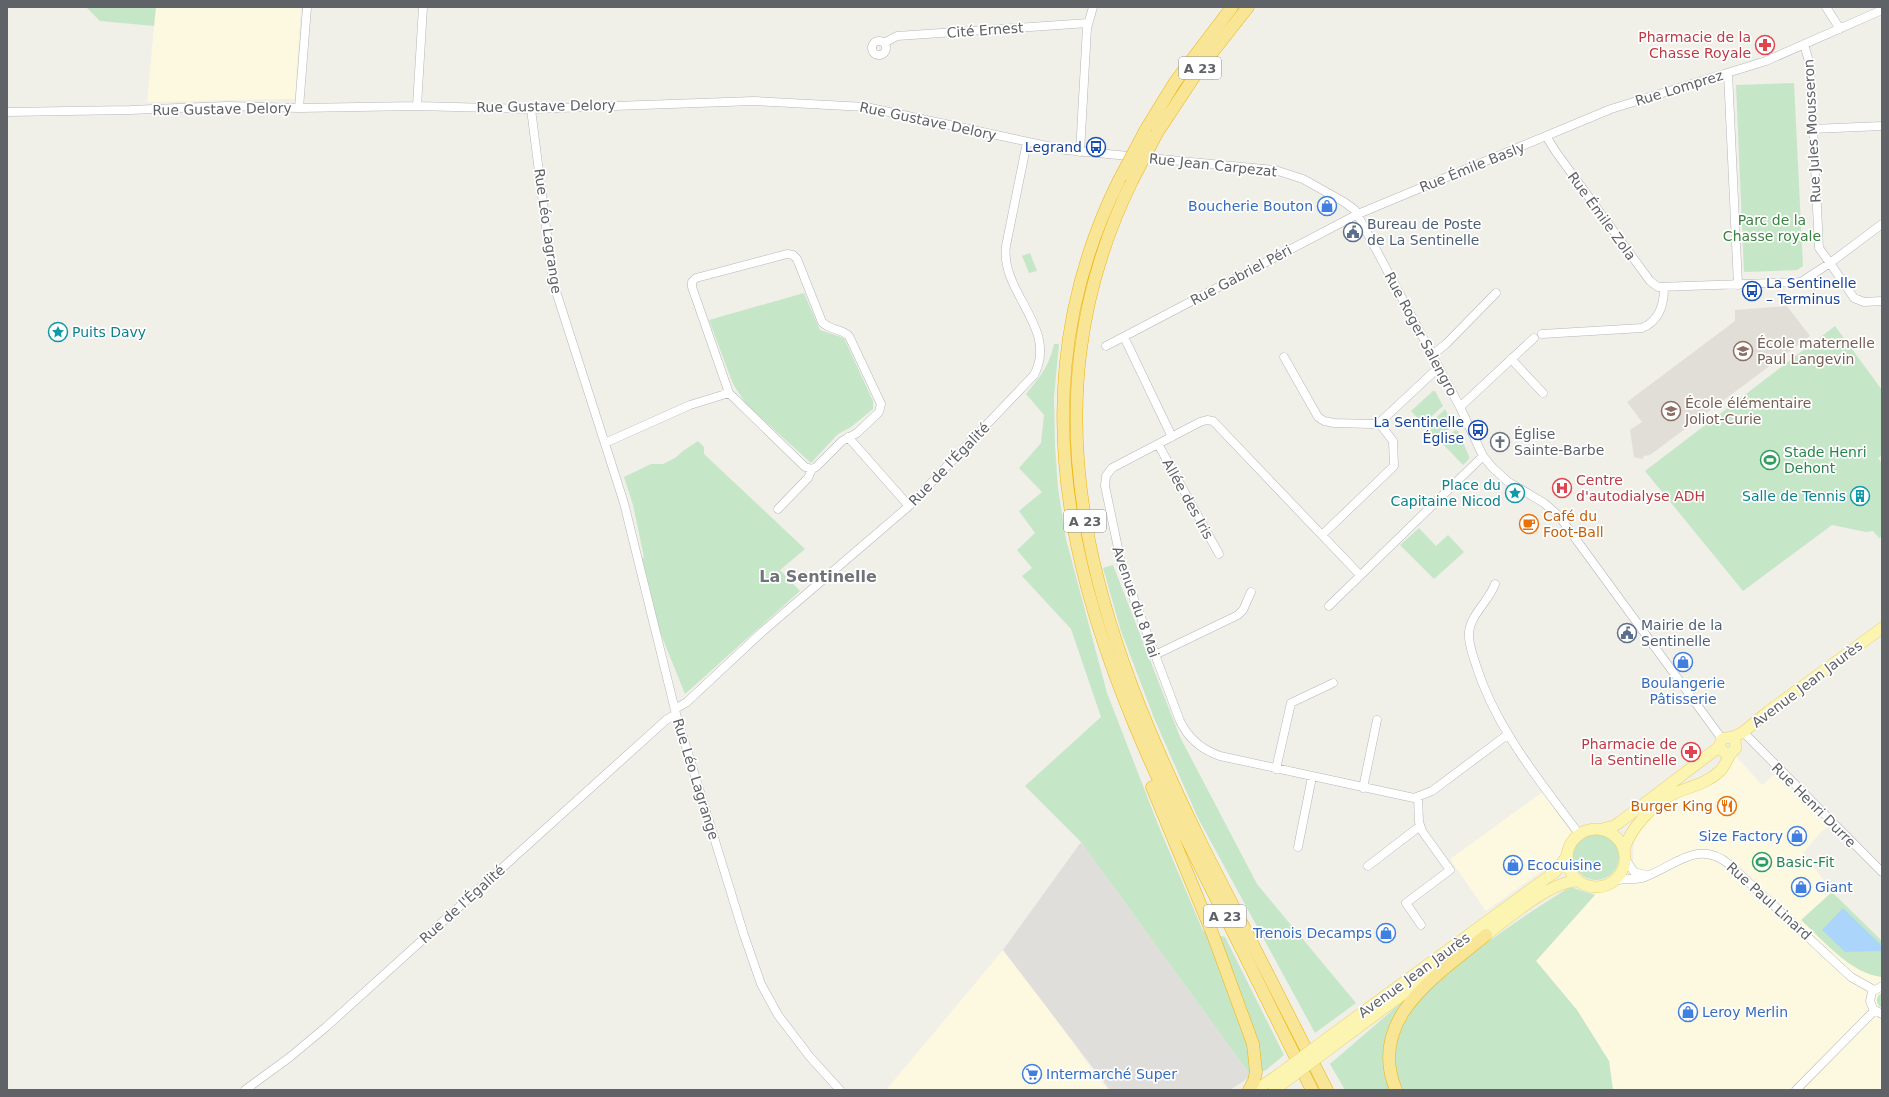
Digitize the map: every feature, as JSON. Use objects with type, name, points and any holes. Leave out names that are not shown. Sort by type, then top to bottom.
[{"type":"highway","name":"A 23","points":[[1232,7],[1178,77],[1145,131],[1119,180],[1106,209],[1089,254],[1073,316],[1064,385],[1064,448],[1071,515],[1086,585],[1108,660],[1140,742],[1170,808],[1312,1090]]},
{"type":"highway","name":"A 23","points":[[1248,7],[1200,68],[1157,133],[1115,218],[1098,268],[1085,319],[1079,358],[1076,402],[1076,449],[1081,497],[1090,545],[1101,593],[1120,656],[1163,763],[1219,879],[1327,1090]]},
{"type":"highway","points":[[1140,742],[1147,774],[1210,928],[1253,1044],[1256,1072],[1254,1081],[1249,1090]]},
{"type":"highway","points":[[1396,1090],[1390,1068],[1390,1056],[1392,1037],[1399,1016],[1414,996],[1486,935]]},
{"type":"highway","points":[[1312,1060],[1322,1069],[1334,1090]]},
{"type":"main road","name":"Avenue Jean Jaurès","points":[[1602,829],[1614,826],[1620,822],[1728,744],[1769,711],[1882,628]]},
{"type":"main road","name":"Avenue Jean Jaurès","points":[[1728,744],[1748,737],[1882,636]]},
{"type":"main road","name":"Avenue Jean Jaurès","points":[[1625,854],[1630,833],[1641,820],[1671,795],[1698,786],[1719,772],[1728,744]]},
{"type":"main road","points":[[1602,829],[1617,837],[1625,854],[1622,872],[1609,885],[1596,887],[1587,886],[1578,881],[1569,870],[1567,856],[1570,845],[1579,834],[1588,830],[1602,829]]},
{"type":"main road","name":"Avenue Jean Jaurès","points":[[1256,1090],[1278,1083],[1556,871],[1567,856]]},
{"type":"main road","name":"Avenue Jean Jaurès","points":[[1335,1039],[1486,935],[1544,893],[1561,884],[1578,881]]},
{"type":"street","points":[[299,108],[307,7]]},
{"type":"street","points":[[417,106],[423,7]]},
{"type":"street","points":[[1080,152],[1088,24],[1093,7]]},
{"type":"street","points":[[1826,7],[1840,29]]},
{"type":"street","name":"Rue Lomprez","points":[[1586,119],[1611,109],[1766,61],[1882,10]]},
{"type":"street","name":"Cité Ernest","points":[[884,43],[897,36],[1088,24]]},
{"type":"street","name":"Rue Jules Mousseron","points":[[1804,44],[1809,61],[1818,242],[1821,251],[1854,298],[1864,302],[1882,301]]},
{"type":"street","points":[[1728,73],[1738,285]]},
{"type":"street","name":"Rue Gustave Delory","points":[[7,112],[130,110],[209,106],[299,108],[417,106],[531,109],[754,101],[874,108],[1027,142],[1080,152]]},
{"type":"street","name":"Rue Léo Lagrange","points":[[531,109],[553,282],[626,510],[675,711],[744,936],[764,991],[791,1034],[840,1090]]},
{"type":"street","name":"Rue Émile Basly","points":[[1358,214],[1586,119]]},
{"type":"street","points":[[1812,129],[1882,126]]},
{"type":"street","name":"Rue Émile Zola","points":[[1546,136],[1650,281],[1658,287],[1664,288]]},
{"type":"street","name":"Rue de l'Égalité","points":[[245,1090],[290,1057],[326,1027],[675,711],[687,702],[762,632],[909,506],[1029,382],[1038,366],[1041,348],[1038,334],[1010,277],[1005,257],[1027,142]]},
{"type":"street","name":"Rue Jean Carpezat","points":[[1080,152],[1258,167],[1282,171],[1303,179],[1340,200],[1358,214]]},
{"type":"street","name":"Rue Gabriel Péri","points":[[1106,346],[1358,214]]},
{"type":"street","name":"Rue Roger Salengro","points":[[1358,214],[1460,407],[1483,456],[1507,481],[1544,502],[1559,516],[1728,744]]},
{"type":"street","points":[[1542,334],[1642,328],[1648,325],[1661,311],[1664,305],[1664,288],[1804,281],[1882,224]]},
{"type":"street","points":[[778,509],[808,478],[812,469],[816,467],[842,441],[857,433],[878,412],[881,407],[881,401],[849,336],[845,332],[829,328],[822,322],[797,259],[791,255],[785,254],[696,278],[692,282],[692,287],[729,393],[805,467],[812,469]]},
{"type":"street","points":[[1432,355],[1446,344],[1496,293]]},
{"type":"street","points":[[1124,337],[1172,437]]},
{"type":"street","points":[[1460,407],[1534,338]]},
{"type":"street","points":[[1284,357],[1318,417],[1324,421],[1334,423],[1379,423],[1439,368]]},
{"type":"street","points":[[1511,359],[1543,394]]},
{"type":"street","points":[[605,443],[695,404],[729,393]]},
{"type":"street","name":"Avenue du 8 Mai","points":[[1360,575],[1213,421],[1200,422],[1112,468],[1106,476],[1105,486],[1122,567],[1180,721],[1195,741],[1210,752],[1220,756],[1405,797],[1418,797]]},
{"type":"street","points":[[1322,535],[1394,466],[1393,441],[1379,423]]},
{"type":"street","points":[[848,437],[909,506]]},
{"type":"street","name":"Allée des Iris","points":[[1158,444],[1219,554]]},
{"type":"street","points":[[1329,606],[1483,456]]},
{"type":"street","points":[[1494,584],[1490,594],[1473,620],[1469,637],[1482,681],[1507,735],[1579,834]]},
{"type":"street","points":[[1155,655],[1238,615],[1243,610],[1251,592]]},
{"type":"street","points":[[1276,769],[1291,703],[1333,683]]},
{"type":"street","points":[[1363,788],[1377,720]]},
{"type":"street","points":[[1421,925],[1406,903],[1450,870],[1420,826],[1418,797],[1432,791],[1507,735]]},
{"type":"street","name":"Rue Henri Durre","points":[[1748,737],[1882,872]]},
{"type":"street","points":[[1298,847],[1312,777]]},
{"type":"street","points":[[1368,866],[1420,826]]},
{"type":"street","points":[[1625,854],[1636,873],[1642,875],[1652,873]]},
{"type":"street","name":"Rue Paul Linard","points":[[1614,881],[1626,878],[1642,878],[1694,854],[1706,854],[1719,858],[1730,865],[1846,972],[1874,990]]},
{"type":"street","points":[[1796,1090],[1878,1013],[1870,1000],[1874,990],[1882,986]]},
{"type":"shaded area","points":[[156,7],[301,7],[295,99],[147,102]]},
{"type":"shaded area","name":"École maternelle Paul Langevin","points":[[1787,306],[1810,336],[1650,455],[1644,456],[1642,459],[1634,457],[1630,430],[1642,422],[1627,402],[1735,321],[1735,310]]},
{"type":"shaded area","points":[[1734,754],[1762,785],[1777,772],[1831,825],[1821,832],[1803,853],[1836,896],[1882,943],[1882,1090],[1613,1090],[1609,1061],[1577,1010],[1536,961],[1590,899],[1633,861],[1634,834],[1671,800]]},
{"type":"shaded area","points":[[1548,788],[1577,827],[1560,858],[1486,911],[1450,859]]},
{"type":"shaded area","points":[[1081,842],[1251,1076],[1230,1090],[1110,1090],[1003,950]]},
{"type":"shaded area","points":[[1003,950],[1032,986],[1108,1090],[886,1090]]},
{"type":"green space","points":[[86,7],[156,7],[154,26],[100,21]]},
{"type":"green space","name":"Parc de la Chasse royale","points":[[1794,83],[1803,266],[1797,270],[1744,272],[1736,85]]},
{"type":"green space","points":[[1030,253],[1037,271],[1029,273],[1022,256]]},
{"type":"green space","points":[[804,293],[820,330],[844,338],[873,401],[873,409],[851,427],[838,434],[811,463],[746,404],[733,384],[709,320]]},
{"type":"green space","name":"Stade Henri Dehont","points":[[1835,326],[1882,390],[1882,455],[1878,458],[1882,463],[1882,536],[1879,538],[1873,531],[1866,532],[1832,525],[1743,591],[1645,471]]},
{"type":"green space","points":[[1054,344],[1059,344],[1054,397],[1058,488],[1066,539],[1107,693],[1159,827],[1203,931],[1225,937],[1284,1055],[1266,1070],[1251,1076],[1081,842],[1025,786],[1101,717],[1071,629],[1022,576],[1032,568],[1017,550],[1035,533],[1019,511],[1042,492],[1019,468],[1041,443],[1044,415],[1026,394],[1044,370],[1050,359]]},
{"type":"green space","points":[[1433,391],[1435,391],[1443,406],[1423,424],[1411,411]]},
{"type":"green space","points":[[1445,409],[1453,425],[1438,439],[1426,428]]},
{"type":"green space","points":[[1455,430],[1458,431],[1469,456],[1469,459],[1463,465],[1442,443]]},
{"type":"green space","points":[[698,441],[704,447],[704,454],[805,549],[780,570],[800,591],[685,694],[660,632],[642,558],[644,557],[633,505],[624,477],[651,464],[663,464],[675,458]]},
{"type":"green space","points":[[1419,528],[1436,546],[1448,535],[1464,552],[1434,579],[1400,545]]},
{"type":"green space","points":[[1113,565],[1180,737],[1257,884],[1356,1003],[1315,1033],[1198,818],[1154,718],[1121,631],[1103,568]]},
{"type":"green space","points":[[1591,834],[1601,834],[1609,838],[1615,844],[1619,852],[1619,862],[1615,870],[1609,876],[1601,880],[1591,880],[1583,876],[1577,870],[1573,862],[1573,852],[1577,844],[1583,838]]},
{"type":"green space","points":[[1570,887],[1595,895],[1536,961],[1577,1010],[1609,1061],[1613,1090],[1345,1090],[1330,1064],[1402,1002],[1417,1002],[1452,970],[1490,940]]},
{"type":"green space","points":[[1832,892],[1882,941],[1882,977],[1871,975],[1859,970],[1849,963],[1838,955],[1801,920]]},
{"type":"green space","points":[[1882,993],[1882,1008],[1877,1002],[1877,998]]},
{"type":"water","points":[[1843,908],[1882,946],[1882,951],[1845,952],[1822,930]]},
{"type":"place","name":"Pharmacie de la Chasse Royale","points":[[1765,45]]},
{"type":"place","name":"Legrand","points":[[1096,147]]},
{"type":"place","name":"Boucherie Bouton","points":[[1327,206]]},
{"type":"place","name":"Bureau de Poste de La Sentinelle","points":[[1353,232]]},
{"type":"place","name":"La Sentinelle – Terminus","points":[[1752,291]]},
{"type":"place","name":"Puits Davy","points":[[58,332]]},
{"type":"place","name":"École maternelle Paul Langevin","points":[[1743,351]]},
{"type":"place","name":"École élémentaire Joliot-Curie","points":[[1671,411]]},
{"type":"place","name":"La Sentinelle Église","points":[[1478,430]]},
{"type":"place","name":"Église Sainte-Barbe","points":[[1500,442]]},
{"type":"place","name":"Stade Henri Dehont","points":[[1770,460]]},
{"type":"place","name":"Centre d'autodialyse ADH","points":[[1562,488]]},
{"type":"place","name":"Place du Capitaine Nicod","points":[[1515,493]]},
{"type":"place","name":"Salle de Tennis","points":[[1860,496]]},
{"type":"place","name":"Café du Foot-Ball","points":[[1529,524]]},
{"type":"place","name":"Mairie de la Sentinelle","points":[[1627,633]]},
{"type":"place","name":"Boulangerie Pâtisserie","points":[[1683,662]]},
{"type":"place","name":"Pharmacie de la Sentinelle","points":[[1691,752]]},
{"type":"place","name":"Burger King","points":[[1727,806]]},
{"type":"place","name":"Size Factory","points":[[1797,836]]},
{"type":"place","name":"Basic-Fit","points":[[1762,862]]},
{"type":"place","name":"Ecocuisine","points":[[1513,865]]},
{"type":"place","name":"Giant","points":[[1801,887]]},
{"type":"place","name":"Trenois Decamps","points":[[1386,933]]},
{"type":"place","name":"Leroy Merlin","points":[[1688,1012]]},
{"type":"place","name":"Intermarché Super","points":[[1032,1074]]},
{"type":"district","name":"La Sentinelle","points":[[818,576]]}]
